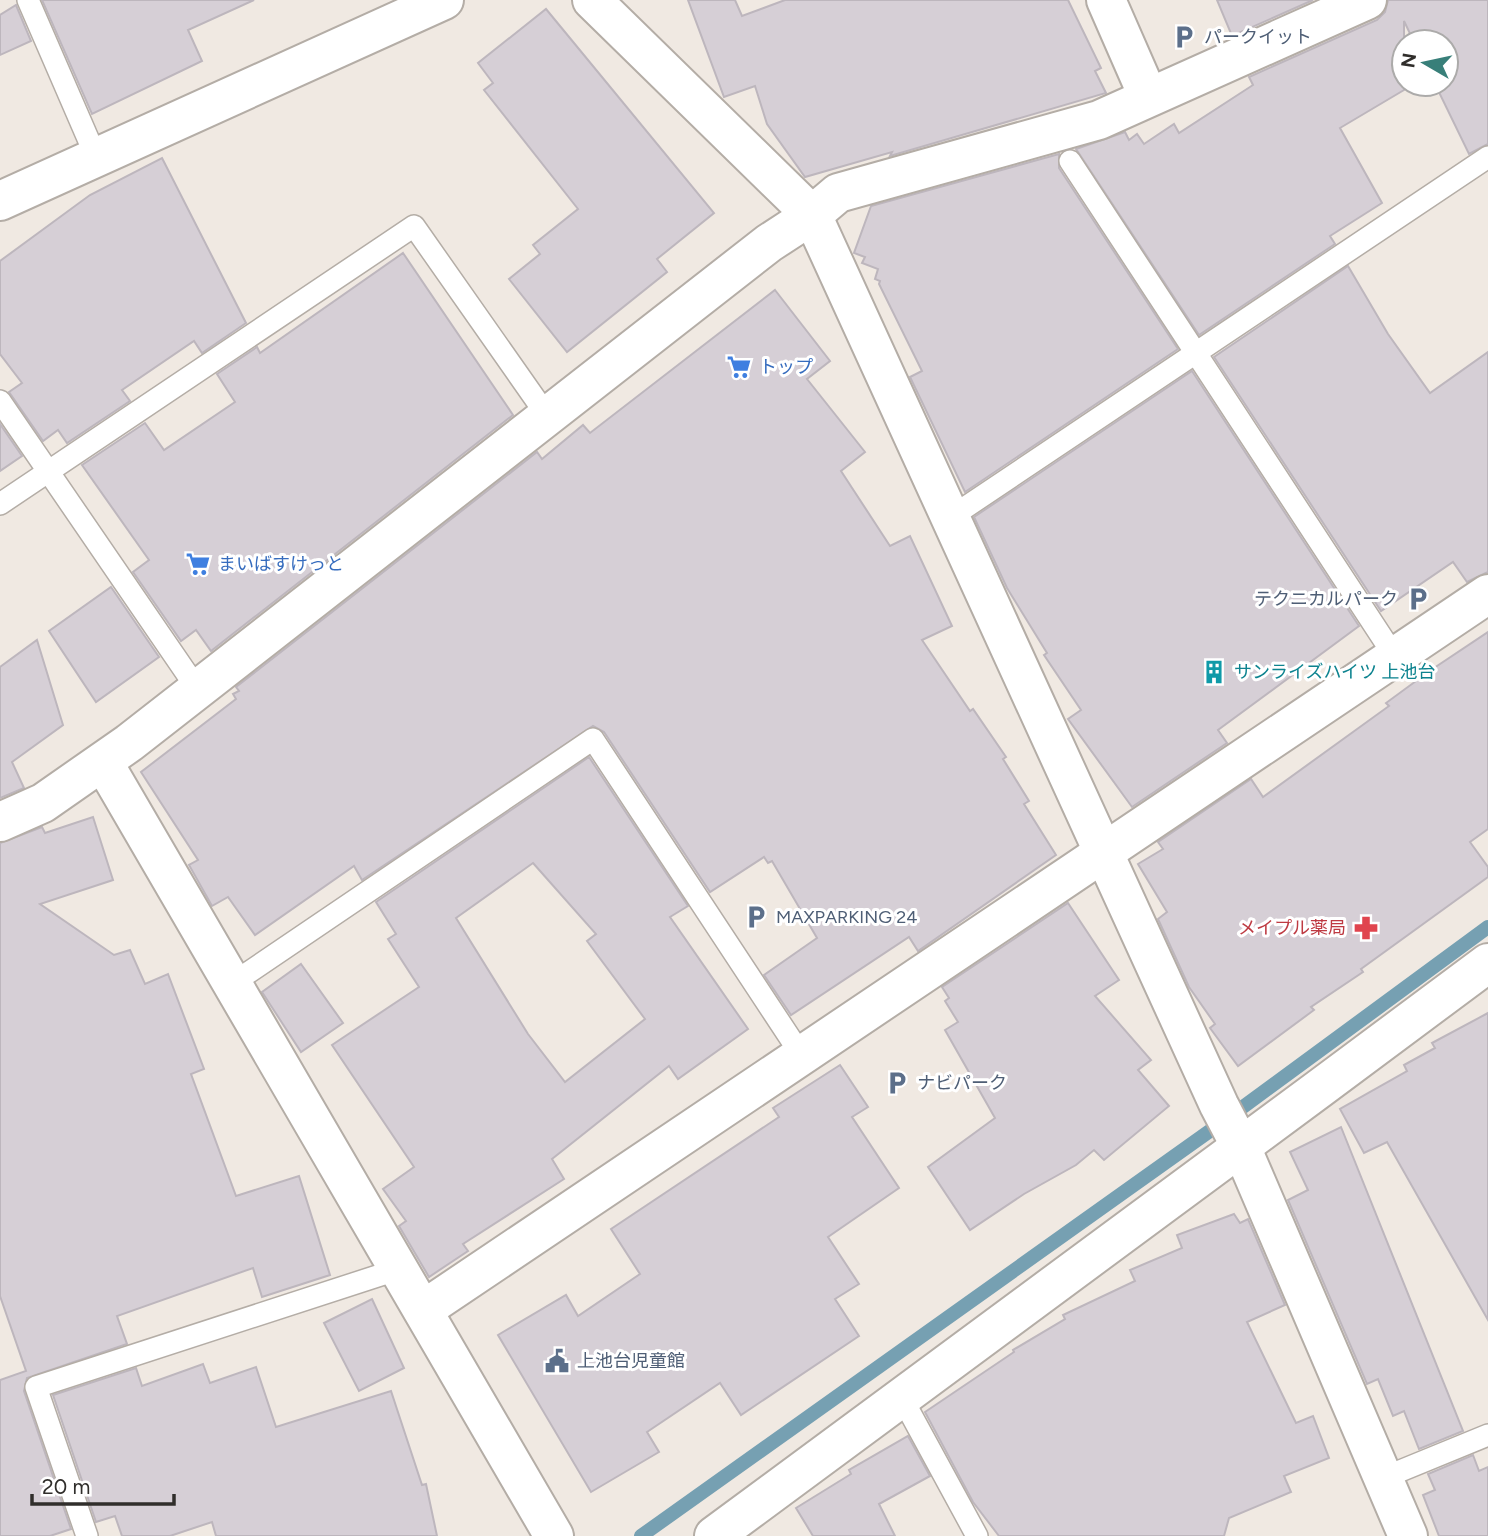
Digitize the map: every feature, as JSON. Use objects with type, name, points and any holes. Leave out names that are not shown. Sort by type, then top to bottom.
[{"type":"street","points":[[0,201],[444,0]]},
{"type":"street","points":[[592,0],[812,215],[1219,1105],[1242,1149],[1408,1536]]},
{"type":"street","points":[[1106,0],[1148,96]]},
{"type":"street","points":[[0,822],[43,803],[103,762],[769,243],[812,215],[838,193],[1099,120],[1367,0]]},
{"type":"street","points":[[423,1310],[1488,594]]},
{"type":"street","points":[[103,762],[554,1536]]},
{"type":"street","points":[[714,1536],[1242,1149],[1329,1078],[1488,963]]},
{"type":"lane","points":[[27,0],[96,158]]},
{"type":"lane","points":[[951,517],[1488,158]]},
{"type":"lane","points":[[1070,161],[1395,657]]},
{"type":"lane","points":[[0,504],[414,226],[548,416]]},
{"type":"lane","points":[[0,401],[198,690]]},
{"type":"lane","points":[[233,983],[593,739],[802,1056]]},
{"type":"lane","points":[[87,1536],[36,1387],[399,1269]]},
{"type":"lane","points":[[902,1398],[977,1536]]},
{"type":"lane","points":[[1383,1478],[1488,1435]]},
{"type":"building","points":[[42,0],[254,0],[188,30],[202,61],[92,114]]},
{"type":"building","points":[[688,0],[735,0],[742,16],[785,0],[1068,0],[1101,68],[1095,71],[1106,93],[890,156],[892,152],[805,177],[767,124],[755,86],[724,97]]},
{"type":"building","points":[[1217,0],[1313,0],[1232,36]]},
{"type":"building","points":[[1388,0],[1488,0],[1488,144],[1469,154],[1442,98],[1460,98],[1460,28],[1407,28],[1404,21],[1404,28],[1390,28],[1391,98],[1340,128],[1382,203],[1330,236],[1335,244],[1199,335],[1076,149],[1125,132],[1129,140],[1137,134],[1144,144],[1174,124],[1179,133],[1253,85],[1249,77],[1377,20],[1385,12]]},
{"type":"building","points":[[16,5],[31,41],[0,55],[0,15]]},
{"type":"building","points":[[546,9],[714,213],[657,259],[667,272],[567,352],[509,279],[540,254],[533,245],[578,209],[484,90],[493,83],[478,63]]},
{"type":"building","points":[[1059,154],[1059,168],[1178,349],[965,492],[910,377],[922,371],[879,284],[880,281],[875,279],[878,269],[862,263],[865,257],[854,253],[871,206]]},
{"type":"building","points":[[162,158],[246,323],[202,353],[194,341],[122,390],[130,401],[67,443],[58,430],[43,441],[9,392],[22,383],[0,354],[0,261],[90,195]]},
{"type":"building","points":[[403,253],[513,415],[211,651],[196,630],[181,641],[133,572],[149,560],[82,465],[145,423],[164,450],[235,402],[217,374],[257,347],[260,353]]},
{"type":"building","points":[[1348,266],[1388,334],[1430,393],[1488,352],[1488,572],[1467,582],[1453,562],[1381,611],[1214,357]]},
{"type":"building","points":[[775,290],[830,361],[807,379],[865,452],[841,471],[890,546],[910,536],[952,626],[922,640],[970,711],[973,709],[1006,757],[1003,759],[1029,801],[1024,804],[1056,855],[918,951],[909,937],[791,1015],[764,975],[817,938],[772,861],[768,863],[764,857],[710,892],[604,732],[593,726],[362,880],[354,866],[255,935],[228,897],[212,906],[189,865],[198,860],[141,772],[236,699],[233,694],[239,691],[236,687],[537,452],[542,459],[583,425],[590,433]]},
{"type":"building","points":[[1192,371],[1359,626],[1218,730],[1227,743],[1132,807],[1068,719],[1081,710],[1044,655],[1047,653],[1007,588],[974,517]]},
{"type":"building","points":[[0,424],[22,456],[0,471]]},
{"type":"building","points":[[111,587],[159,657],[96,702],[49,631]]},
{"type":"building","points":[[1488,632],[1488,829],[1470,842],[1488,867],[1488,877],[1361,969],[1363,972],[1311,1007],[1314,1010],[1238,1066],[1210,1028],[1215,1024],[1189,987],[1158,919],[1167,912],[1138,864],[1163,849],[1158,842],[1251,779],[1263,797],[1389,706],[1386,703],[1431,670]]},
{"type":"building","points":[[37,640],[63,725],[12,762],[24,788],[0,798],[0,667]]},
{"type":"building","points":[[589,757],[688,906],[670,917],[748,1029],[678,1079],[669,1066],[552,1159],[564,1179],[463,1244],[468,1251],[429,1277],[399,1226],[406,1221],[383,1189],[414,1167],[332,1045],[419,987],[388,939],[396,934],[376,902]],"holes":[[[533,863],[596,934],[587,941],[645,1019],[565,1082],[528,1034],[456,918]]]},
{"type":"building","points":[[93,817],[113,880],[40,904],[114,955],[130,950],[145,984],[168,974],[204,1069],[191,1074],[236,1196],[299,1176],[330,1275],[262,1297],[253,1268],[117,1316],[127,1344],[27,1378],[24,1391],[71,1529],[50,1536],[0,1536],[0,1380],[26,1371],[0,1296],[0,843],[42,827],[45,833]]},
{"type":"building","points":[[1068,903],[1119,980],[1095,996],[1151,1060],[1138,1070],[1169,1106],[1104,1160],[1094,1150],[1076,1165],[1024,1194],[970,1230],[928,1167],[995,1118],[945,1030],[958,1022],[945,1001],[949,998],[942,987]]},
{"type":"building","points":[[301,964],[343,1023],[301,1052],[262,992]]},
{"type":"building","points":[[1488,1013],[1488,1320],[1387,1142],[1364,1153],[1340,1109],[1407,1071],[1404,1065],[1435,1048],[1432,1043]]},
{"type":"building","points":[[840,1065],[868,1107],[852,1117],[899,1188],[828,1237],[859,1284],[835,1299],[859,1336],[741,1415],[720,1383],[647,1432],[659,1452],[591,1492],[498,1335],[566,1295],[578,1316],[640,1274],[611,1229],[779,1117],[773,1108]]},
{"type":"building","points":[[1341,1127],[1463,1431],[1419,1449],[1404,1411],[1393,1416],[1378,1379],[1367,1384],[1288,1200],[1308,1190],[1290,1152]]},
{"type":"building","points":[[1234,1214],[1240,1223],[1248,1219],[1285,1305],[1247,1322],[1296,1423],[1313,1416],[1329,1458],[1284,1476],[1291,1492],[1229,1518],[1224,1536],[999,1536],[973,1502],[925,1412],[1014,1352],[1013,1350],[1065,1319],[1063,1315],[1135,1281],[1130,1270],[1182,1248],[1177,1235]]},
{"type":"building","points":[[372,1299],[404,1368],[359,1391],[324,1323]]},
{"type":"building","points":[[203,1364],[210,1383],[256,1367],[276,1427],[391,1391],[422,1485],[426,1484],[437,1536],[216,1536],[212,1522],[170,1536],[122,1536],[115,1516],[96,1522],[53,1395],[136,1368],[142,1386]]},
{"type":"building","points":[[908,1436],[930,1476],[879,1504],[895,1536],[813,1536],[796,1508],[851,1474],[849,1470]]},
{"type":"building","points":[[1473,1455],[1479,1471],[1488,1467],[1488,1536],[1439,1536],[1423,1495],[1435,1490],[1428,1474]]},
{"type":"waterway","points":[[641,1536],[1228,1118],[1488,927]]},
{"type":"place","name":"パークイット","points":[[1184,37]]},
{"type":"place","name":"トップ","points":[[739,367]]},
{"type":"place","name":"まいばすけっと","points":[[198,564]]},
{"type":"place","name":"テクニカルパーク","points":[[1418,599]]},
{"type":"place","name":"サンライズハイツ 上池台","points":[[1214,672]]},
{"type":"place","name":"MAXPARKING 24","points":[[756,917]]},
{"type":"place","name":"メイプル薬局","points":[[1366,928]]},
{"type":"place","name":"ナビパーク","points":[[897,1083]]},
{"type":"place","name":"上池台児童館","points":[[557,1361]]}]
